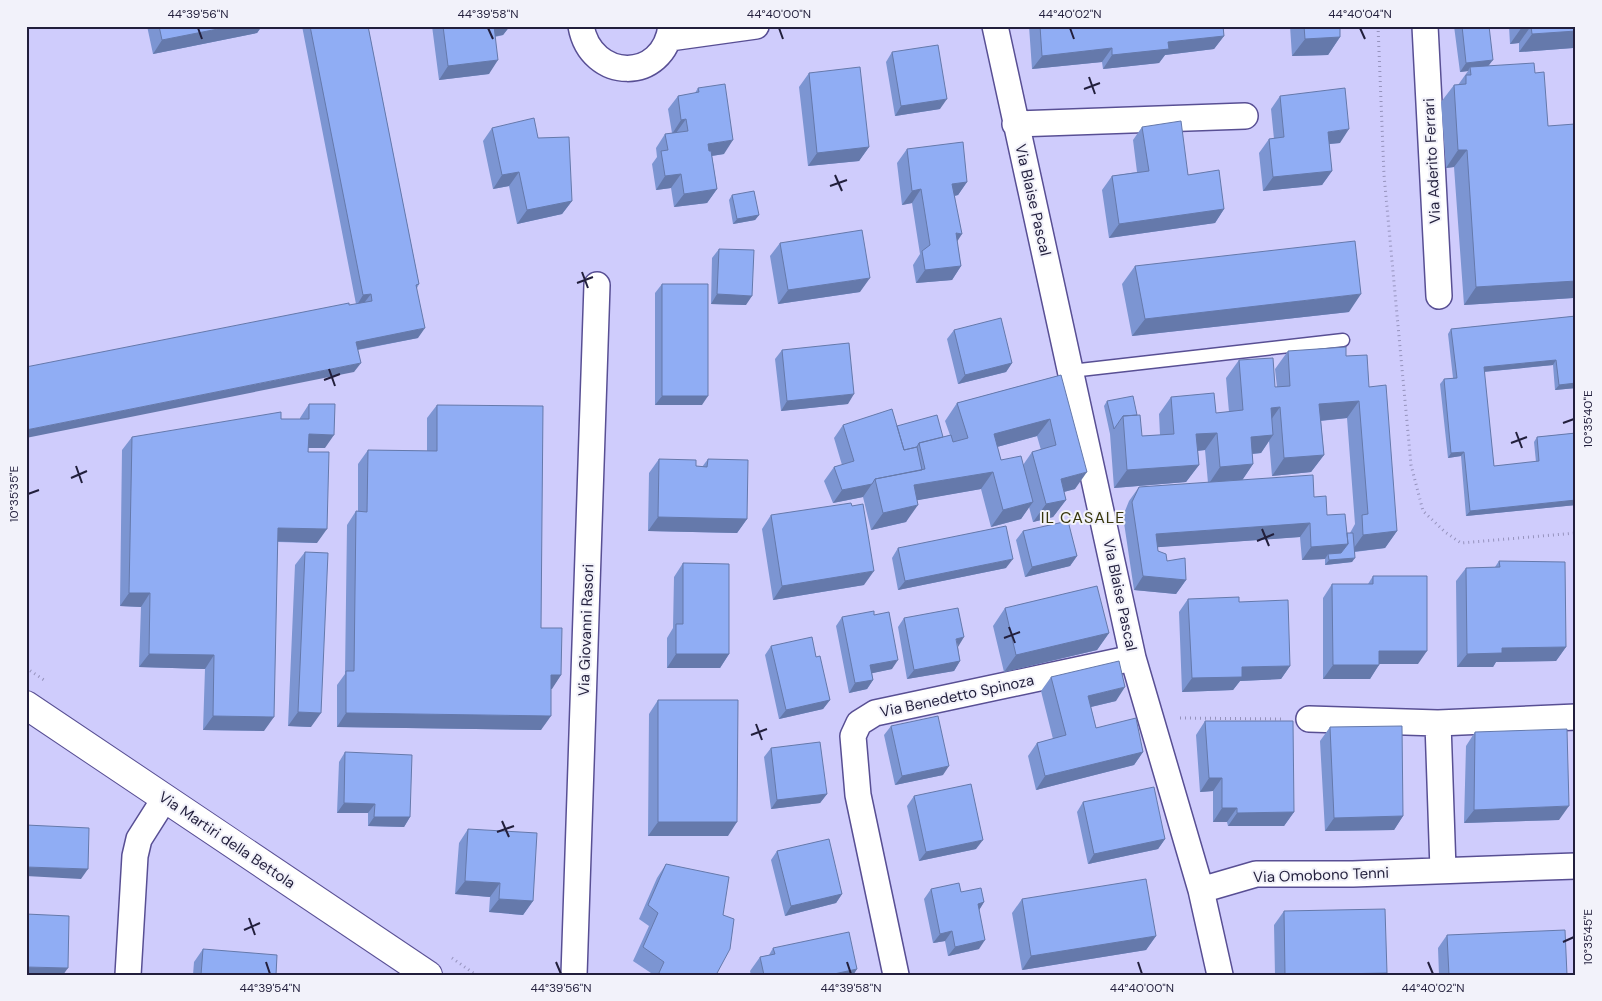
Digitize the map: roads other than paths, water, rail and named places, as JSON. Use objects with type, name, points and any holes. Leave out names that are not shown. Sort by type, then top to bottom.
[{"type":"main road","name":"Via Martiri della Bettola","points":[[26,705],[428,975]]},
{"type":"street","points":[[581,26],[584,40],[592,54],[605,64],[620,68],[635,68],[650,62],[662,52],[670,32],[756,26]]},
{"type":"street","name":"Via Blaise Pascal","points":[[995,26],[1133,658],[1149,718],[1201,890],[1220,975]]},
{"type":"street","name":"Via Aderito Ferrari","points":[[1424,26],[1439,296]]},
{"type":"street","name":"Via Blaise Pascal","points":[[1015,124],[1245,116]]},
{"type":"street","name":"Via Giovanni Rasori","points":[[574,975],[597,285]]},
{"type":"street","name":"Via Benedetto Spinoza","points":[[896,975],[858,795],[853,736],[859,723],[876,713],[1133,658]]},
{"type":"street","points":[[1309,719],[1438,723],[1576,717]]},
{"type":"street","points":[[1438,723],[1443,870]]},
{"type":"street","points":[[128,975],[135,856],[139,839],[165,798]]},
{"type":"street","name":"Via Omobono Tenni","points":[[1201,890],[1256,874],[1352,874],[1576,866]]},
{"type":"lane","points":[[1071,371],[1343,340]]},
{"type":"district","name":"IL CASALE","points":[[1083,517]]}]
